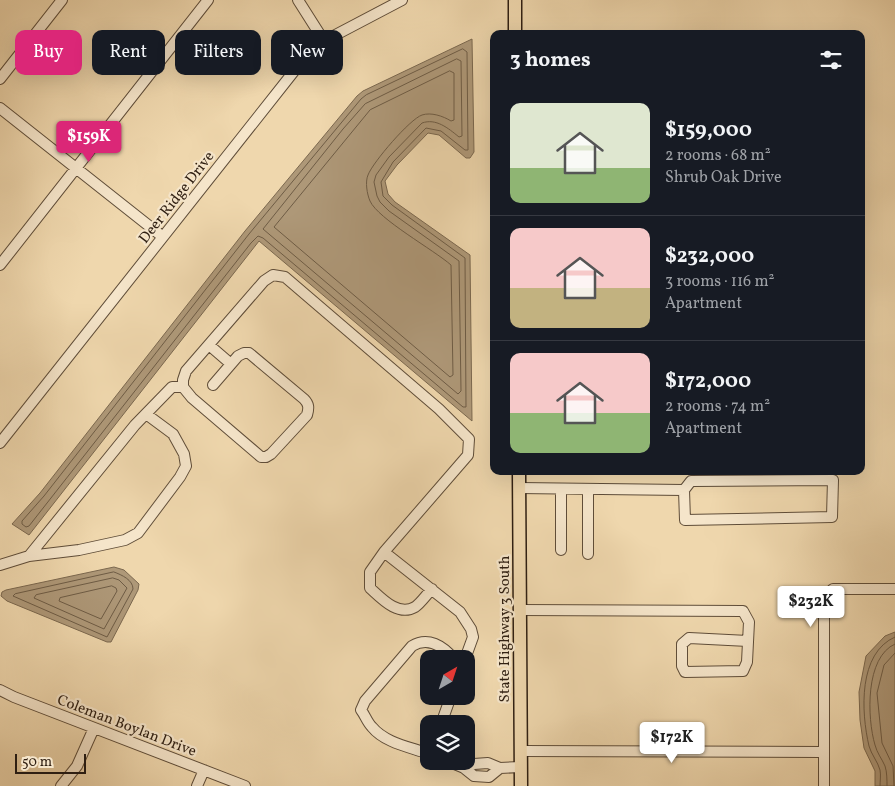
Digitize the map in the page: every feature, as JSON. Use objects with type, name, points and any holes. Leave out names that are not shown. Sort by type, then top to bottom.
[{"type":"main road","points":[[515,0],[515,30]]},
{"type":"main road","name":"State Highway 3 South","points":[[519,475],[521,786]]},
{"type":"street","points":[[0,79],[62,0]]},
{"type":"street","points":[[0,266],[208,0]]},
{"type":"street","points":[[298,0],[317,30]]},
{"type":"street","name":"Deer Ridge Drive","points":[[343,31],[402,0]]},
{"type":"street","name":"Deer Ridge Drive","points":[[0,443],[291,75]]},
{"type":"street","points":[[0,108],[163,237]]},
{"type":"street","points":[[213,385],[238,356],[249,353],[307,403],[309,408],[307,414],[271,454],[266,458],[261,457],[192,398],[183,387],[186,371],[264,281],[273,275],[285,277],[439,409],[469,439],[468,456],[384,552],[370,572],[370,588],[388,603],[402,610],[414,607],[432,590]]},
{"type":"street","points":[[208,344],[231,364]]},
{"type":"street","points":[[29,556],[146,414],[172,387],[183,387]]},
{"type":"street","points":[[0,565],[29,556],[92,548],[126,540],[138,533],[180,478],[186,466],[184,454],[173,434],[146,414]]},
{"type":"street","points":[[833,480],[832,517],[685,520],[684,490],[691,481],[833,480]]},
{"type":"street","points":[[519,488],[684,490]]},
{"type":"street","points":[[561,489],[561,550]]},
{"type":"street","points":[[588,489],[588,554]]},
{"type":"street","points":[[384,552],[460,612],[472,629],[473,637],[468,650]]},
{"type":"street","points":[[824,786],[824,597],[833,589],[895,589]]},
{"type":"street","points":[[520,610],[742,611],[749,622],[747,662],[743,671],[685,672],[682,666],[682,644],[689,638],[748,641]]},
{"type":"street","points":[[420,751],[391,741],[381,735],[371,727],[361,710],[365,701],[412,646],[417,643],[432,642],[445,650]]},
{"type":"street","name":"Coleman Boylan Drive","points":[[0,690],[245,786]]},
{"type":"street","points":[[61,786],[77,766],[94,728]]},
{"type":"street","points":[[521,751],[824,752]]},
{"type":"street","points":[[475,764],[488,763],[500,768],[521,767]]},
{"type":"street","points":[[197,786],[204,770]]},
{"type":"water","points":[[472,39],[474,152],[470,158],[466,158],[439,135],[428,133],[397,165],[385,181],[388,194],[395,202],[470,255],[472,421],[259,241],[29,535],[12,524],[40,493],[245,231],[357,96],[363,91]]},
{"type":"water","points":[[114,567],[124,570],[139,584],[138,590],[111,642],[7,601],[1,596],[2,592],[6,590]]},
{"type":"water","points":[[895,632],[895,786],[875,786],[875,771],[864,748],[859,692],[866,656],[885,636]]}]
